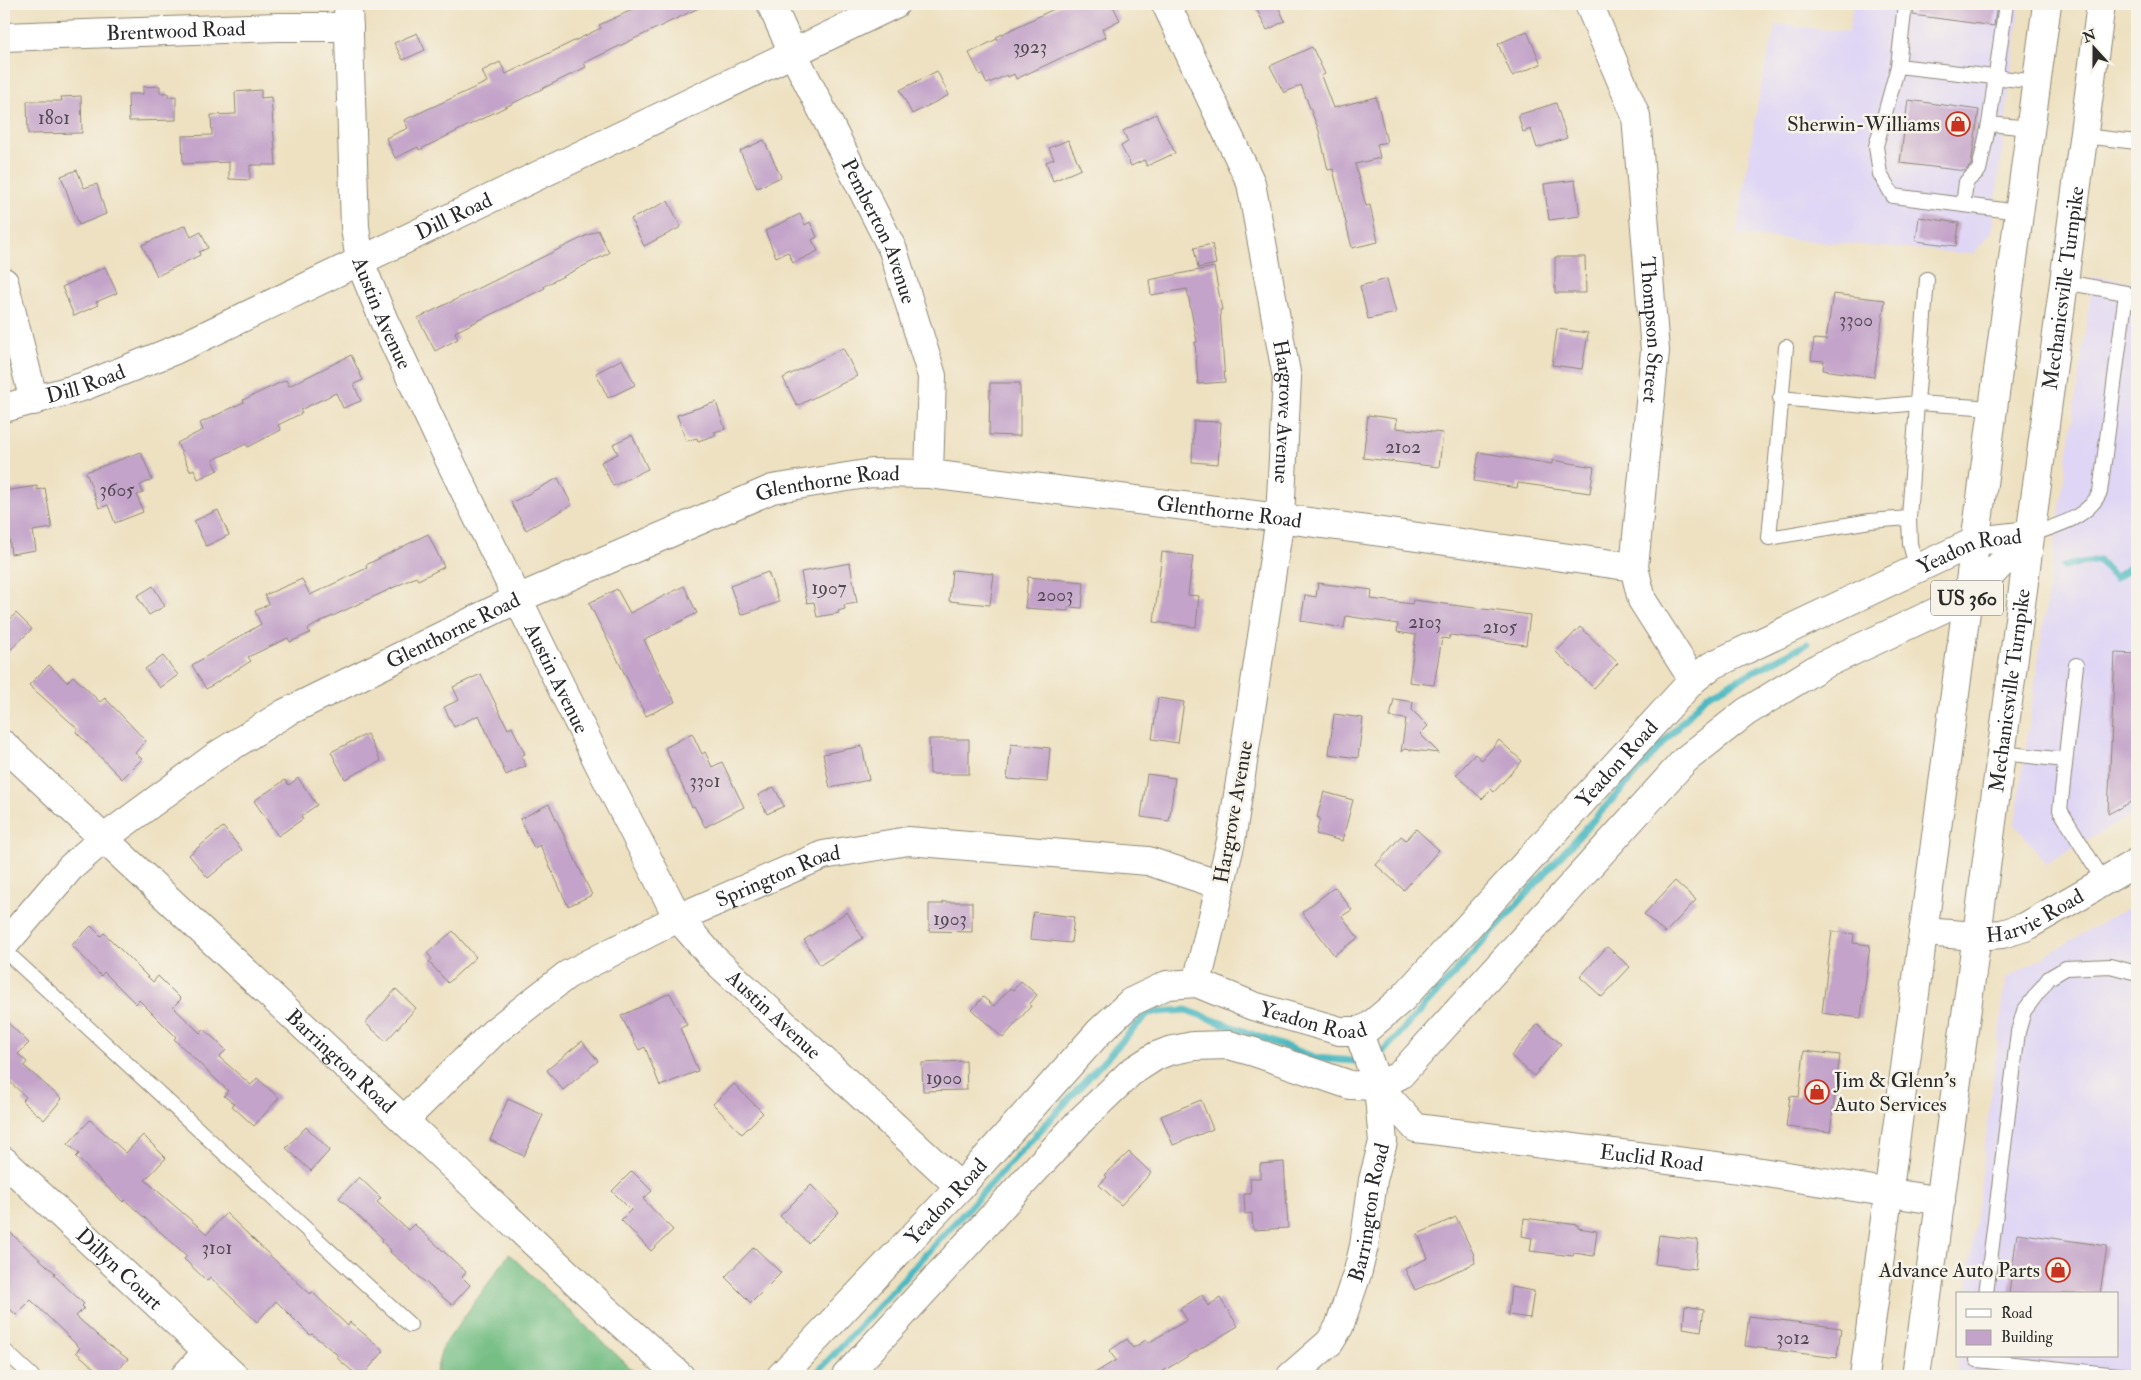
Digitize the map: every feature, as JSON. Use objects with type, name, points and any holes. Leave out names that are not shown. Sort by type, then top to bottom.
[{"type":"main road","name":"Pemberton Avenue","points":[[771,4],[896,259],[932,376],[929,474]]},
{"type":"main road","name":"Dill Road","points":[[4,408],[82,388],[174,350],[895,4]]},
{"type":"main road","name":"Hargrove Avenue","points":[[1166,4],[1251,183],[1287,378],[1280,518],[1231,841],[1197,983]]},
{"type":"main road","name":"Thompson Street","points":[[1589,4],[1636,116],[1654,351],[1634,567],[1642,600],[1693,680]]},
{"type":"main road","name":"US 360","points":[[1864,1376],[2047,4]]},
{"type":"main road","name":"Mechanicsville Turnpike","points":[[1916,1376],[2002,753],[2101,4]]},
{"type":"main road","name":"Brentwood Road","points":[[4,37],[278,27],[349,15]]},
{"type":"main road","name":"Austin Avenue","points":[[349,15],[355,217],[360,262],[384,321],[517,599],[678,918],[714,958],[960,1187]]},
{"type":"main road","points":[[4,282],[34,401]]},
{"type":"main road","name":"Glenthorne Road","points":[[4,944],[70,868],[103,839],[216,756],[285,714],[517,599],[772,489],[872,473],[929,474],[1280,518],[1634,567]]},
{"type":"main road","name":"Yeadon Road","points":[[781,1376],[960,1187],[1100,1032],[1131,1002],[1167,986],[1197,983],[1253,1006],[1314,1025],[1340,1031],[1358,1031],[1369,1027],[1380,1020],[1403,998],[1693,680],[1712,666],[1976,541],[2030,535]]},
{"type":"main road","name":"Yeadon Road","points":[[846,1376],[1080,1121],[1132,1072],[1156,1056],[1169,1051],[1193,1046],[1229,1046],[1254,1052],[1350,1085],[1378,1086],[1400,1075],[1685,760],[1705,742],[1746,712],[1821,666],[1968,597],[2030,535]]},
{"type":"main road","name":"Barrington Road","points":[[4,745],[605,1309],[680,1376]]},
{"type":"main road","name":"Springton Road","points":[[404,1120],[494,1032],[567,975],[678,918],[822,855],[908,841],[1148,861],[1220,884]]},
{"type":"main road","name":"Harvie Road","points":[[1923,932],[1977,936],[2002,934],[2025,927],[2137,862]]},
{"type":"main road","name":"Barrington Road","points":[[1291,1376],[1330,1342],[1339,1326],[1358,1271],[1364,1246],[1373,1180],[1383,1142],[1378,1086],[1358,1031]]},
{"type":"main road","name":"Euclid Road","points":[[1378,1086],[1416,1128],[1726,1167],[1941,1201]]},
{"type":"main road","name":"Dillyn Court","points":[[4,1161],[234,1376]]},
{"type":"main road","points":[[185,1376],[207,1352]]},
{"type":"lane","points":[[1905,4],[1898,66],[1876,146],[1880,174],[1893,196],[2019,212]]},
{"type":"lane","points":[[1962,205],[1966,182],[1979,170],[1989,124],[2006,4]]},
{"type":"lane","points":[[1898,66],[2037,82]]},
{"type":"lane","points":[[1989,124],[2030,128]]},
{"type":"lane","points":[[2083,136],[2137,142]]},
{"type":"lane","points":[[1917,569],[1910,544],[1908,518],[1927,279]]},
{"type":"lane","points":[[2030,535],[2077,517],[2096,501],[2100,492],[2132,293],[2064,282]]},
{"type":"lane","points":[[1786,347],[1769,538],[1870,521],[1908,518]]},
{"type":"lane","points":[[1780,398],[1877,407],[1917,403],[1993,408]]},
{"type":"lane","points":[[2076,665],[2060,810],[2104,882]]},
{"type":"lane","points":[[2002,753],[2065,760]]},
{"type":"lane","points":[[4,950],[410,1325]]},
{"type":"lane","points":[[1986,1292],[2018,1032],[2024,1012],[2049,978],[2066,968],[2110,966],[2137,973]]},
{"type":"lane","points":[[4,1350],[32,1376]]},
{"type":"lane","points":[[1978,1358],[1977,1360],[2128,1376]]},
{"type":"shaded area","points":[[1853,4],[2020,4],[1992,232],[1973,254],[1736,235],[1760,90],[1776,24],[1849,32]]},
{"type":"shaded area","points":[[2093,276],[2137,282],[2137,812],[2046,864],[2015,824]]},
{"type":"shaded area","points":[[2137,902],[2137,1376],[1956,1376],[1958,1358],[2118,1358],[2118,1292],[1966,1292],[2006,979]]},
{"type":"green space","points":[[509,1254],[639,1376],[435,1376],[442,1348]]},
{"type":"building","points":[[645,4],[707,4],[584,63],[586,67],[419,150],[418,147],[395,158],[386,138],[408,128],[404,120],[487,82],[482,71],[500,62],[506,74],[601,28],[599,25]]},
{"type":"building","points":[[1064,4],[1112,4],[1120,20],[1102,29],[1106,37],[1016,79],[1014,74],[1008,77],[1007,75],[987,84],[982,74],[980,75],[969,53],[997,39],[996,37]]},
{"type":"building","points":[[1254,4],[1277,4],[1285,21],[1267,30]]},
{"type":"building","points":[[1914,4],[1997,4],[1994,26],[1913,15]]},
{"type":"building","points":[[1527,31],[1541,64],[1512,76],[1498,44]]},
{"type":"building","points":[[417,33],[425,50],[403,60],[394,43]]},
{"type":"building","points":[[1312,47],[1325,74],[1321,76],[1333,108],[1376,97],[1387,142],[1377,144],[1380,158],[1355,164],[1366,206],[1370,205],[1378,242],[1352,248],[1333,169],[1328,170],[1319,131],[1301,85],[1284,93],[1270,66]]},
{"type":"building","points":[[937,71],[949,95],[912,114],[900,90]]},
{"type":"building","points":[[160,86],[160,93],[168,93],[168,97],[176,96],[176,120],[129,121],[128,94],[143,94],[143,87]]},
{"type":"building","points":[[261,90],[261,98],[271,97],[276,165],[250,165],[250,180],[229,179],[229,162],[183,164],[182,136],[212,135],[211,115],[236,114],[235,92]]},
{"type":"building","points":[[81,96],[82,133],[28,134],[27,101],[62,101],[61,97]]},
{"type":"building","points":[[1908,100],[1979,110],[1971,165],[1965,171],[1900,163]]},
{"type":"building","points":[[1556,103],[1567,138],[1537,148],[1531,129],[1523,132],[1518,115]]},
{"type":"building","points":[[1156,114],[1175,153],[1147,166],[1144,160],[1131,166],[1121,146],[1128,142],[1123,131]]},
{"type":"building","points":[[764,140],[781,177],[757,188],[740,151]]},
{"type":"building","points":[[1068,140],[1081,169],[1053,181],[1046,162],[1054,159],[1049,148]]},
{"type":"building","points":[[77,170],[84,188],[97,184],[106,214],[79,225],[61,176]]},
{"type":"building","points":[[1575,180],[1580,216],[1549,220],[1544,184]]},
{"type":"building","points":[[668,201],[681,227],[644,246],[631,219]]},
{"type":"building","points":[[800,214],[805,225],[810,222],[817,237],[812,240],[818,251],[793,263],[788,252],[776,257],[765,231]]},
{"type":"building","points":[[1919,217],[1959,223],[1956,246],[1916,241]]},
{"type":"building","points":[[186,225],[191,237],[201,232],[208,248],[199,252],[200,255],[157,276],[142,245]]},
{"type":"building","points":[[598,230],[609,253],[544,286],[545,288],[455,332],[458,339],[435,351],[418,318]]},
{"type":"building","points":[[1212,244],[1216,264],[1198,268],[1194,248]]},
{"type":"building","points":[[1555,257],[1585,257],[1586,293],[1555,293]]},
{"type":"building","points":[[105,267],[117,293],[96,302],[98,305],[74,316],[62,287]]},
{"type":"building","points":[[1214,267],[1222,310],[1220,310],[1225,382],[1198,384],[1195,342],[1197,342],[1187,289],[1151,295],[1149,280]]},
{"type":"building","points":[[1387,279],[1396,313],[1368,319],[1360,286]]},
{"type":"building","points":[[1833,294],[1885,300],[1874,377],[1823,370],[1824,361],[1811,360],[1814,339],[1826,340]]},
{"type":"building","points":[[1557,329],[1588,333],[1582,369],[1552,365]]},
{"type":"building","points":[[843,348],[857,376],[797,406],[783,378]]},
{"type":"building","points":[[351,355],[363,380],[354,384],[361,401],[343,408],[336,393],[300,410],[302,413],[278,425],[281,430],[248,447],[246,444],[213,460],[218,470],[198,479],[194,469],[190,471],[177,443],[203,430],[200,423],[286,380],[289,386]]},
{"type":"building","points":[[622,359],[635,385],[608,398],[596,373]]},
{"type":"building","points":[[990,383],[1020,383],[1020,436],[989,435]]},
{"type":"building","points":[[716,402],[725,429],[714,432],[716,435],[698,441],[697,438],[686,441],[677,415]]},
{"type":"building","points":[[1368,415],[1397,419],[1396,428],[1443,433],[1439,467],[1363,458]]},
{"type":"building","points":[[1194,421],[1221,422],[1218,464],[1192,462]]},
{"type":"building","points":[[632,435],[648,469],[613,486],[601,462],[618,454],[613,444]]},
{"type":"building","points":[[141,452],[152,480],[140,485],[143,493],[137,495],[143,512],[115,523],[108,505],[99,508],[86,472]]},
{"type":"building","points":[[1479,452],[1552,464],[1552,460],[1594,467],[1590,493],[1518,483],[1517,488],[1474,481]]},
{"type":"building","points":[[558,478],[572,505],[526,530],[511,503]]},
{"type":"building","points":[[37,486],[37,490],[45,488],[52,528],[33,531],[36,550],[11,554],[6,510],[4,511],[4,491]]},
{"type":"building","points":[[218,510],[229,535],[206,546],[194,521]]},
{"type":"building","points":[[428,534],[444,567],[418,580],[416,577],[322,621],[308,629],[310,633],[290,642],[288,638],[248,657],[251,661],[206,689],[192,665],[261,624],[255,611],[269,604],[265,595],[302,579],[310,595],[367,568],[366,565]]},
{"type":"building","points":[[1162,552],[1193,556],[1188,595],[1199,596],[1196,627],[1154,622]]},
{"type":"building","points":[[850,563],[857,603],[844,605],[845,609],[838,611],[839,613],[817,617],[814,602],[807,603],[801,572]]},
{"type":"building","points":[[952,570],[994,574],[990,605],[949,601]]},
{"type":"building","points":[[768,572],[779,602],[741,615],[730,586]]},
{"type":"building","points":[[1028,577],[1084,582],[1082,608],[1068,607],[1068,611],[1025,608]]},
{"type":"building","points":[[1318,583],[1372,590],[1371,599],[1412,604],[1413,600],[1530,615],[1526,645],[1450,635],[1449,639],[1442,638],[1434,685],[1409,682],[1416,635],[1397,632],[1398,624],[1346,616],[1344,628],[1301,621],[1305,595],[1316,597]]},
{"type":"building","points":[[153,586],[165,606],[149,615],[137,596]]},
{"type":"building","points":[[684,586],[697,613],[644,640],[675,702],[646,716],[589,603],[617,589],[630,613]]},
{"type":"building","points":[[16,613],[32,629],[4,656],[4,626]]},
{"type":"building","points":[[1580,627],[1618,663],[1594,688],[1556,652]]},
{"type":"building","points":[[2115,653],[2137,654],[2137,799],[2108,814]]},
{"type":"building","points":[[163,656],[178,675],[160,688],[145,669]]},
{"type":"building","points":[[49,665],[67,682],[73,676],[100,702],[105,698],[146,741],[135,753],[142,759],[122,779],[76,732],[78,729],[29,685]]},
{"type":"building","points":[[481,674],[508,729],[512,727],[525,754],[521,756],[526,766],[506,775],[479,715],[454,727],[444,707],[459,700],[453,687]]},
{"type":"building","points":[[1158,698],[1184,702],[1178,743],[1152,739]]},
{"type":"building","points":[[1394,699],[1413,702],[1412,710],[1428,726],[1420,734],[1439,753],[1404,749],[1401,752],[1406,719],[1390,717]]},
{"type":"building","points":[[1334,714],[1363,718],[1358,758],[1329,754]]},
{"type":"building","points":[[692,733],[702,754],[705,752],[712,767],[722,762],[744,807],[705,827],[694,806],[692,807],[665,748]]},
{"type":"building","points":[[367,734],[381,761],[345,779],[331,752]]},
{"type":"building","points":[[929,739],[969,739],[969,774],[930,774]]},
{"type":"building","points":[[1499,740],[1522,761],[1494,792],[1491,789],[1482,799],[1456,775],[1475,754],[1482,760]]},
{"type":"building","points":[[1011,744],[1050,748],[1047,782],[1007,779]]},
{"type":"building","points":[[862,746],[869,780],[830,788],[823,754]]},
{"type":"building","points":[[1147,774],[1175,778],[1169,821],[1141,817]]},
{"type":"building","points":[[298,778],[317,805],[301,816],[303,819],[278,836],[254,801],[285,780],[289,785]]},
{"type":"building","points":[[774,787],[784,806],[767,814],[758,795]]},
{"type":"building","points":[[1324,792],[1353,800],[1342,841],[1316,834],[1320,818],[1317,817]]},
{"type":"building","points":[[549,804],[592,895],[568,906],[540,845],[534,848],[520,819]]},
{"type":"building","points":[[223,827],[242,850],[208,878],[189,855]]},
{"type":"building","points":[[1416,829],[1439,850],[1404,890],[1376,865],[1401,836],[1406,840]]},
{"type":"building","points":[[1675,881],[1696,900],[1665,933],[1644,914]]},
{"type":"building","points":[[1335,887],[1352,910],[1342,916],[1358,938],[1334,955],[1302,912]]},
{"type":"building","points":[[943,902],[972,902],[972,932],[929,931],[929,904],[943,904]]},
{"type":"building","points":[[847,912],[863,938],[820,965],[804,940]]},
{"type":"building","points":[[1033,912],[1074,917],[1071,943],[1030,939]]},
{"type":"building","points":[[91,926],[101,936],[104,933],[153,982],[158,976],[181,999],[173,1007],[200,1033],[204,1029],[226,1050],[219,1057],[251,1085],[257,1078],[279,1098],[254,1126],[224,1096],[228,1091],[174,1039],[176,1037],[139,1000],[136,1004],[104,972],[101,976],[72,945]]},
{"type":"building","points":[[453,931],[476,957],[448,983],[429,962],[432,959],[427,953]]},
{"type":"building","points":[[1832,931],[1854,934],[1853,943],[1870,945],[1861,1018],[1822,1013]]},
{"type":"building","points":[[1607,947],[1630,967],[1602,997],[1580,977]]},
{"type":"building","points":[[1021,981],[1037,995],[1029,1005],[1031,1006],[1003,1038],[972,1010],[983,997],[994,1006],[1010,988],[1013,990]]},
{"type":"building","points":[[396,989],[416,1008],[386,1041],[365,1023]]},
{"type":"building","points":[[670,993],[687,1025],[680,1028],[698,1071],[660,1086],[645,1047],[639,1050],[621,1016]]},
{"type":"building","points":[[4,1019],[29,1043],[18,1054],[27,1062],[24,1066],[62,1099],[44,1120],[22,1101],[26,1097],[9,1081],[4,1087]]},
{"type":"building","points":[[1538,1024],[1561,1044],[1534,1076],[1511,1056]]},
{"type":"building","points":[[582,1041],[598,1061],[563,1090],[547,1070]]},
{"type":"building","name":"Jim & Glenn's Auto Services","points":[[1804,1051],[1840,1055],[1830,1132],[1786,1127],[1790,1096],[1799,1097]]},
{"type":"building","points":[[966,1061],[967,1090],[923,1091],[922,1063]]},
{"type":"building","points":[[734,1084],[763,1113],[742,1134],[713,1104]]},
{"type":"building","points":[[508,1099],[543,1115],[524,1156],[490,1140]]},
{"type":"building","points":[[1201,1100],[1213,1129],[1173,1145],[1161,1116]]},
{"type":"building","points":[[90,1120],[126,1153],[143,1135],[166,1158],[145,1180],[207,1234],[226,1213],[310,1294],[312,1292],[348,1326],[350,1322],[384,1351],[362,1376],[358,1376],[337,1358],[339,1356],[312,1334],[310,1335],[276,1301],[257,1322],[210,1277],[207,1281],[184,1259],[187,1256],[125,1200],[123,1202],[76,1157],[79,1154],[68,1144]]},
{"type":"building","points":[[306,1127],[330,1150],[311,1171],[286,1148]]},
{"type":"building","points":[[1129,1152],[1151,1173],[1121,1205],[1099,1185],[1107,1177],[1105,1175]]},
{"type":"building","points":[[1284,1162],[1288,1228],[1253,1230],[1252,1213],[1245,1214],[1244,1194],[1251,1194],[1250,1178],[1260,1178],[1260,1164]]},
{"type":"building","points":[[632,1171],[652,1191],[643,1199],[673,1230],[651,1251],[621,1220],[631,1210],[612,1191]]},
{"type":"building","points":[[359,1177],[381,1198],[377,1202],[408,1230],[414,1224],[466,1272],[462,1277],[470,1285],[452,1305],[390,1252],[391,1250],[382,1242],[383,1239],[339,1198]]},
{"type":"building","points":[[811,1185],[839,1212],[808,1243],[780,1216]]},
{"type":"building","points":[[1456,1217],[1474,1255],[1475,1263],[1415,1290],[1405,1269],[1428,1258],[1418,1234]]},
{"type":"building","points":[[1524,1218],[1578,1225],[1578,1228],[1597,1231],[1594,1256],[1574,1253],[1573,1256],[1530,1251],[1532,1238],[1522,1236]]},
{"type":"building","points":[[4,1227],[55,1273],[54,1275],[84,1304],[82,1306],[84,1308],[76,1316],[107,1344],[128,1359],[112,1376],[103,1376],[76,1352],[80,1348],[31,1300],[16,1315],[4,1303]]},
{"type":"building","name":"Advance Auto Parts","points":[[2017,1233],[2107,1246],[2100,1292],[2009,1292]]},
{"type":"building","points":[[1659,1235],[1698,1240],[1695,1269],[1655,1264]]},
{"type":"building","points":[[754,1247],[781,1273],[751,1303],[725,1277]]},
{"type":"building","points":[[1511,1287],[1534,1291],[1530,1318],[1508,1315]]},
{"type":"building","points":[[1202,1295],[1208,1306],[1220,1298],[1238,1326],[1155,1376],[1090,1376],[1116,1360],[1109,1351],[1127,1339],[1133,1348],[1146,1340],[1148,1343],[1187,1320],[1180,1309]]},
{"type":"building","points":[[1685,1306],[1704,1309],[1701,1331],[1683,1328]]},
{"type":"building","points":[[1749,1316],[1841,1328],[1837,1358],[1745,1346]]},
{"type":"waterway","points":[[2064,566],[2099,560],[2115,578],[2137,563]]},
{"type":"waterway","points":[[1383,1052],[1706,696],[1807,644]]},
{"type":"waterway","points":[[814,1376],[1148,1013],[1186,1010],[1317,1058],[1354,1061]]},
{"type":"place","name":"Sherwin-Williams","points":[[1958,124]]},
{"type":"place","name":"Jim & Glenn's Auto Services","points":[[1817,1092]]},
{"type":"place","name":"Advance Auto Parts","points":[[2058,1270]]}]
